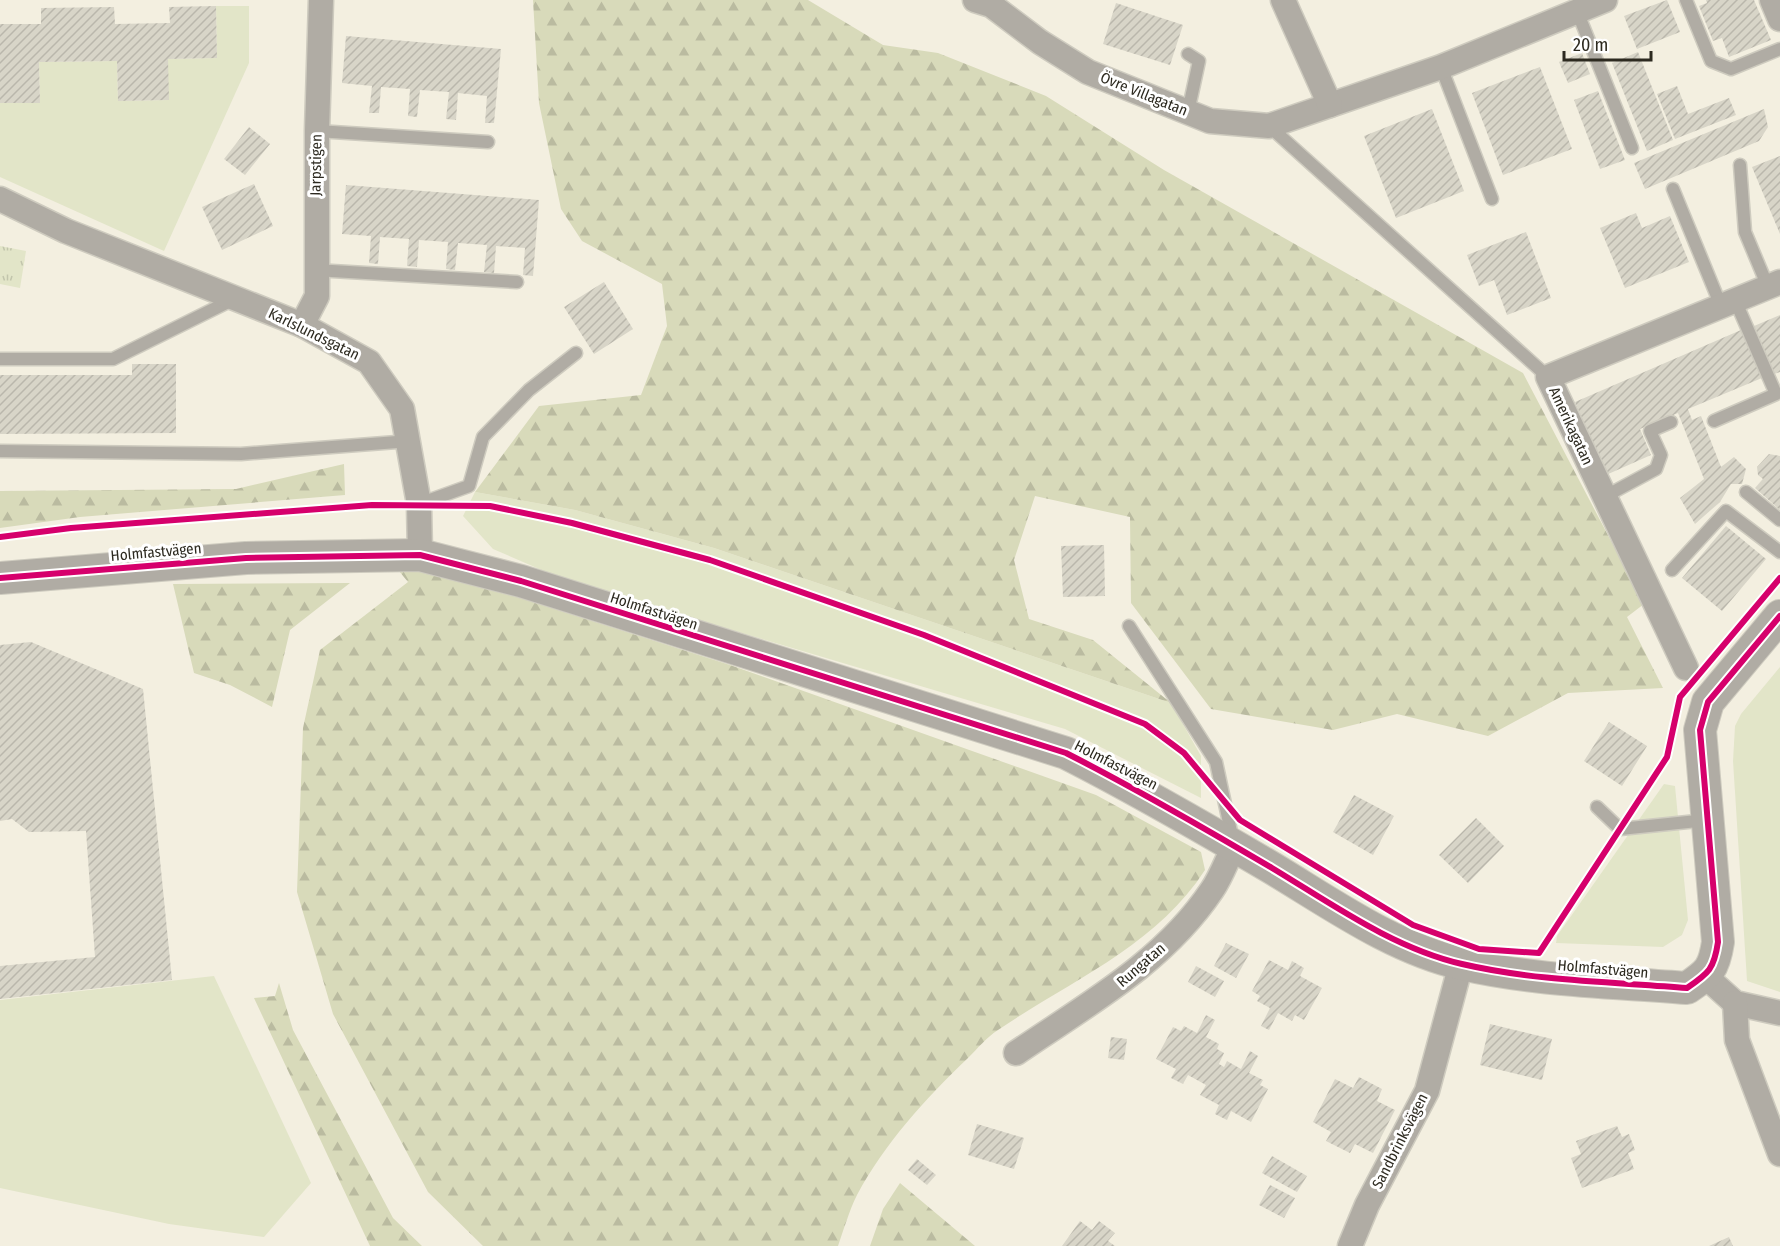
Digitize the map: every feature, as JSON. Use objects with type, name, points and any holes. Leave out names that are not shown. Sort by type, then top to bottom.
[{"type":"street","name":"Jarpstigen","points":[[302,325],[317,296],[315,270],[321,0]]},
{"type":"street","name":"Övre Villagatan","points":[[975,0],[991,5],[1040,42],[1088,72],[1210,121],[1269,126],[1441,67],[1591,4]]},
{"type":"street","points":[[1283,0],[1330,105]]},
{"type":"street","points":[[1772,0],[1780,19]]},
{"type":"street","name":"Karlslundsgatan","points":[[0,199],[66,231],[302,325],[369,362],[402,410],[410,441],[419,504],[420,555]]},
{"type":"street","name":"Amerikagatan","points":[[1686,668],[1548,377],[1774,285]]},
{"type":"street","name":"Holmfastvägen","points":[[0,578],[246,558],[420,555],[521,581],[1066,753],[1149,795],[1402,943],[1461,964],[1523,974],[1687,988],[1705,976]]},
{"type":"street","points":[[1780,616],[1708,702],[1700,730],[1718,942],[1715,964],[1705,976],[1735,1003],[1780,1013]]},
{"type":"street","name":"Rungatan","points":[[1016,1053],[1122,983],[1169,941],[1212,890],[1234,846]]},
{"type":"street","name":"Sandbrinksvägen","points":[[1350,1246],[1367,1205],[1427,1091],[1461,964]]},
{"type":"street","points":[[1735,1003],[1737,1040],[1780,1154]]},
{"type":"lane","points":[[1686,0],[1711,61],[1731,69],[1780,49]]},
{"type":"lane","points":[[1591,4],[1632,148]]},
{"type":"lane","points":[[1188,54],[1199,61],[1188,112]]},
{"type":"lane","points":[[1441,67],[1492,198]]},
{"type":"lane","points":[[1269,126],[1548,377]]},
{"type":"lane","points":[[317,131],[488,142]]},
{"type":"lane","points":[[1740,165],[1745,232],[1774,285]]},
{"type":"lane","points":[[1673,189],[1728,303],[1776,394],[1714,421]]},
{"type":"lane","points":[[315,270],[517,282]]},
{"type":"lane","points":[[0,359],[113,359],[235,298]]},
{"type":"lane","points":[[419,504],[469,486],[483,437],[529,390],[576,353]]},
{"type":"lane","points":[[1604,497],[1656,469],[1661,455],[1650,431],[1671,422]]},
{"type":"lane","points":[[0,451],[241,454],[410,441]]},
{"type":"lane","points":[[1746,492],[1780,520]]},
{"type":"lane","points":[[1672,570],[1726,511],[1780,552]]},
{"type":"lane","points":[[1129,626],[1216,762],[1234,846]]},
{"type":"lane","points":[[1597,807],[1620,829],[1708,820]]},
{"type":"green space","points":[[533,0],[808,0],[883,45],[938,53],[1046,96],[1164,170],[1523,373],[1644,604],[1627,617],[1663,688],[1568,693],[1488,736],[1397,714],[1333,730],[1211,709],[1131,603],[1130,517],[1035,496],[1014,560],[1029,619],[1093,640],[1171,703],[714,548],[575,510],[475,492],[539,406],[641,395],[667,326],[662,284],[582,241],[561,209],[539,103]]},
{"type":"green space","points":[[216,6],[249,6],[249,63],[164,251],[0,177],[0,103],[40,103],[39,62],[117,61],[118,101],[168,100],[168,59],[217,58]]},
{"type":"green space","points":[[0,246],[26,251],[20,288],[0,284]]},
{"type":"green space","points":[[344,464],[345,495],[80,517],[0,528],[0,491],[236,489]]},
{"type":"green space","points":[[475,492],[575,510],[714,548],[1171,703],[1201,756],[1201,798],[1065,729],[567,581],[493,549],[463,516]]},
{"type":"green space","points":[[399,571],[418,571],[517,597],[730,665],[1096,795],[1201,852],[1205,870],[1185,897],[1137,941],[994,1033],[937,1089],[893,1139],[868,1176],[854,1201],[838,1246],[483,1246],[428,1192],[333,1014],[297,892],[303,728],[320,650],[408,582]]},
{"type":"green space","points":[[350,583],[290,630],[272,707],[230,685],[194,673],[173,584]]},
{"type":"green space","points":[[1780,667],[1780,992],[1747,981],[1733,761],[1735,726],[1741,714]]},
{"type":"green space","points":[[1664,784],[1675,786],[1688,920],[1682,935],[1663,947],[1556,943],[1557,936]]},
{"type":"green space","points":[[214,976],[311,1183],[264,1237],[169,1224],[0,1188],[0,1000]]},
{"type":"green space","points":[[279,983],[293,1030],[393,1218],[422,1246],[370,1246],[254,998],[275,996]]},
{"type":"green space","points":[[900,1183],[975,1246],[870,1246],[883,1209]]},
{"type":"building","points":[[1667,0],[1680,32],[1637,49],[1624,16]]},
{"type":"building","points":[[1706,0],[1754,0],[1771,40],[1729,57],[1722,38],[1713,41],[1699,6],[1707,3]]},
{"type":"building","points":[[1116,3],[1183,25],[1170,65],[1103,44]]},
{"type":"building","points":[[216,6],[217,58],[168,59],[169,100],[118,101],[117,61],[39,62],[40,103],[0,103],[0,24],[41,24],[41,8],[114,7],[115,24],[170,23],[169,7]]},
{"type":"building","points":[[346,36],[501,49],[494,123],[485,123],[487,96],[458,93],[456,120],[446,119],[449,92],[420,90],[417,117],[408,116],[410,89],[381,87],[379,113],[369,113],[372,86],[342,83]]},
{"type":"building","points":[[1638,52],[1673,140],[1647,151],[1612,63]]},
{"type":"building","points":[[1582,53],[1590,74],[1568,83],[1559,62]]},
{"type":"building","points":[[1540,67],[1572,149],[1503,175],[1472,93]]},
{"type":"building","points":[[1677,86],[1688,114],[1729,98],[1736,115],[1675,139],[1657,94]]},
{"type":"building","points":[[1598,91],[1625,160],[1600,169],[1574,100]]},
{"type":"building","points":[[1432,109],[1464,191],[1396,218],[1364,136]]},
{"type":"building","points":[[1764,109],[1768,127],[1759,141],[1645,189],[1634,163]]},
{"type":"building","points":[[249,127],[270,144],[245,175],[224,159]]},
{"type":"building","points":[[1780,156],[1780,234],[1752,167]]},
{"type":"building","points":[[254,184],[273,226],[222,250],[202,207]]},
{"type":"building","points":[[346,185],[539,200],[533,276],[523,275],[525,248],[496,246],[494,273],[484,272],[487,245],[458,243],[455,270],[446,269],[448,242],[419,240],[417,267],[407,266],[409,239],[380,237],[378,264],[369,263],[371,236],[342,234]]},
{"type":"building","points":[[1636,213],[1642,228],[1670,216],[1689,262],[1625,288],[1600,228]]},
{"type":"building","points":[[1526,232],[1551,298],[1507,315],[1494,280],[1479,286],[1467,255]]},
{"type":"building","points":[[604,282],[633,329],[594,354],[564,307]]},
{"type":"building","points":[[1780,315],[1780,372],[1774,374],[1754,326]]},
{"type":"building","points":[[1741,330],[1762,378],[1688,409],[1692,420],[1701,416],[1721,467],[1734,457],[1746,469],[1742,484],[1731,484],[1720,502],[1695,524],[1680,498],[1704,479],[1678,413],[1640,429],[1651,455],[1606,475],[1575,402]]},
{"type":"building","points":[[132,364],[176,364],[176,433],[0,434],[0,375],[132,375]]},
{"type":"building","points":[[1769,454],[1780,456],[1780,510],[1755,488],[1763,479],[1758,475],[1757,467]]},
{"type":"building","points":[[1726,526],[1766,559],[1722,611],[1682,578]]},
{"type":"building","points":[[1104,545],[1105,596],[1063,597],[1061,546]]},
{"type":"building","points":[[31,642],[143,689],[172,980],[0,999],[0,966],[95,957],[86,831],[29,832],[12,819],[0,821],[0,645]]},
{"type":"building","points":[[1609,722],[1647,746],[1622,786],[1584,761]]},
{"type":"building","points":[[1354,795],[1394,816],[1373,855],[1333,832]]},
{"type":"building","points":[[1476,818],[1504,846],[1468,883],[1439,855]]},
{"type":"building","points":[[1226,943],[1249,954],[1236,978],[1214,966]]},
{"type":"building","points":[[1269,960],[1288,970],[1292,961],[1304,968],[1300,976],[1322,988],[1304,1020],[1295,1015],[1292,1021],[1278,1013],[1269,1030],[1261,1026],[1270,1008],[1257,1001],[1260,996],[1252,991]]},
{"type":"building","points":[[1196,966],[1224,981],[1215,997],[1188,982]]},
{"type":"building","points":[[1206,1015],[1215,1020],[1206,1037],[1219,1044],[1217,1049],[1224,1053],[1219,1064],[1224,1067],[1227,1061],[1241,1069],[1250,1051],[1258,1056],[1249,1073],[1263,1080],[1260,1085],[1268,1089],[1251,1122],[1231,1111],[1227,1120],[1215,1114],[1219,1105],[1200,1095],[1206,1085],[1188,1075],[1183,1084],[1171,1078],[1176,1069],[1156,1059],[1173,1027],[1181,1031],[1184,1026],[1197,1033]]},
{"type":"building","points":[[1490,1024],[1552,1039],[1542,1080],[1480,1065]]},
{"type":"building","points":[[1111,1037],[1127,1039],[1124,1060],[1108,1058]]},
{"type":"building","points":[[1359,1077],[1382,1089],[1377,1101],[1395,1110],[1373,1153],[1355,1144],[1350,1153],[1326,1141],[1331,1132],[1313,1122],[1335,1079],[1353,1088]]},
{"type":"building","points":[[977,1124],[1024,1138],[1014,1169],[968,1155]]},
{"type":"building","points":[[1617,1126],[1622,1137],[1629,1134],[1635,1150],[1628,1153],[1634,1169],[1582,1188],[1571,1158],[1581,1154],[1576,1141]]},
{"type":"building","points":[[1272,1156],[1307,1176],[1297,1192],[1262,1173]]},
{"type":"building","points":[[917,1159],[936,1175],[927,1185],[908,1170]]},
{"type":"building","points":[[1270,1185],[1295,1198],[1284,1218],[1259,1205]]},
{"type":"building","points":[[1080,1221],[1092,1230],[1099,1221],[1115,1233],[1108,1241],[1115,1246],[1062,1246]]},
{"type":"building","points":[[1729,1237],[1733,1246],[1709,1246]]},
{"type":"cycle path","points":[[0,537],[71,528],[372,505],[490,506],[572,523],[710,560],[924,635],[1145,724],[1184,753],[1240,820],[1413,925],[1479,949],[1539,953],[1667,757],[1680,697],[1780,578]]},
{"type":"cycle path","points":[[0,578],[246,558],[420,555],[521,581],[1066,753],[1196,824],[1364,924],[1436,957],[1518,974],[1687,988],[1709,969],[1715,958],[1718,942],[1700,730],[1708,702],[1780,616]]}]
